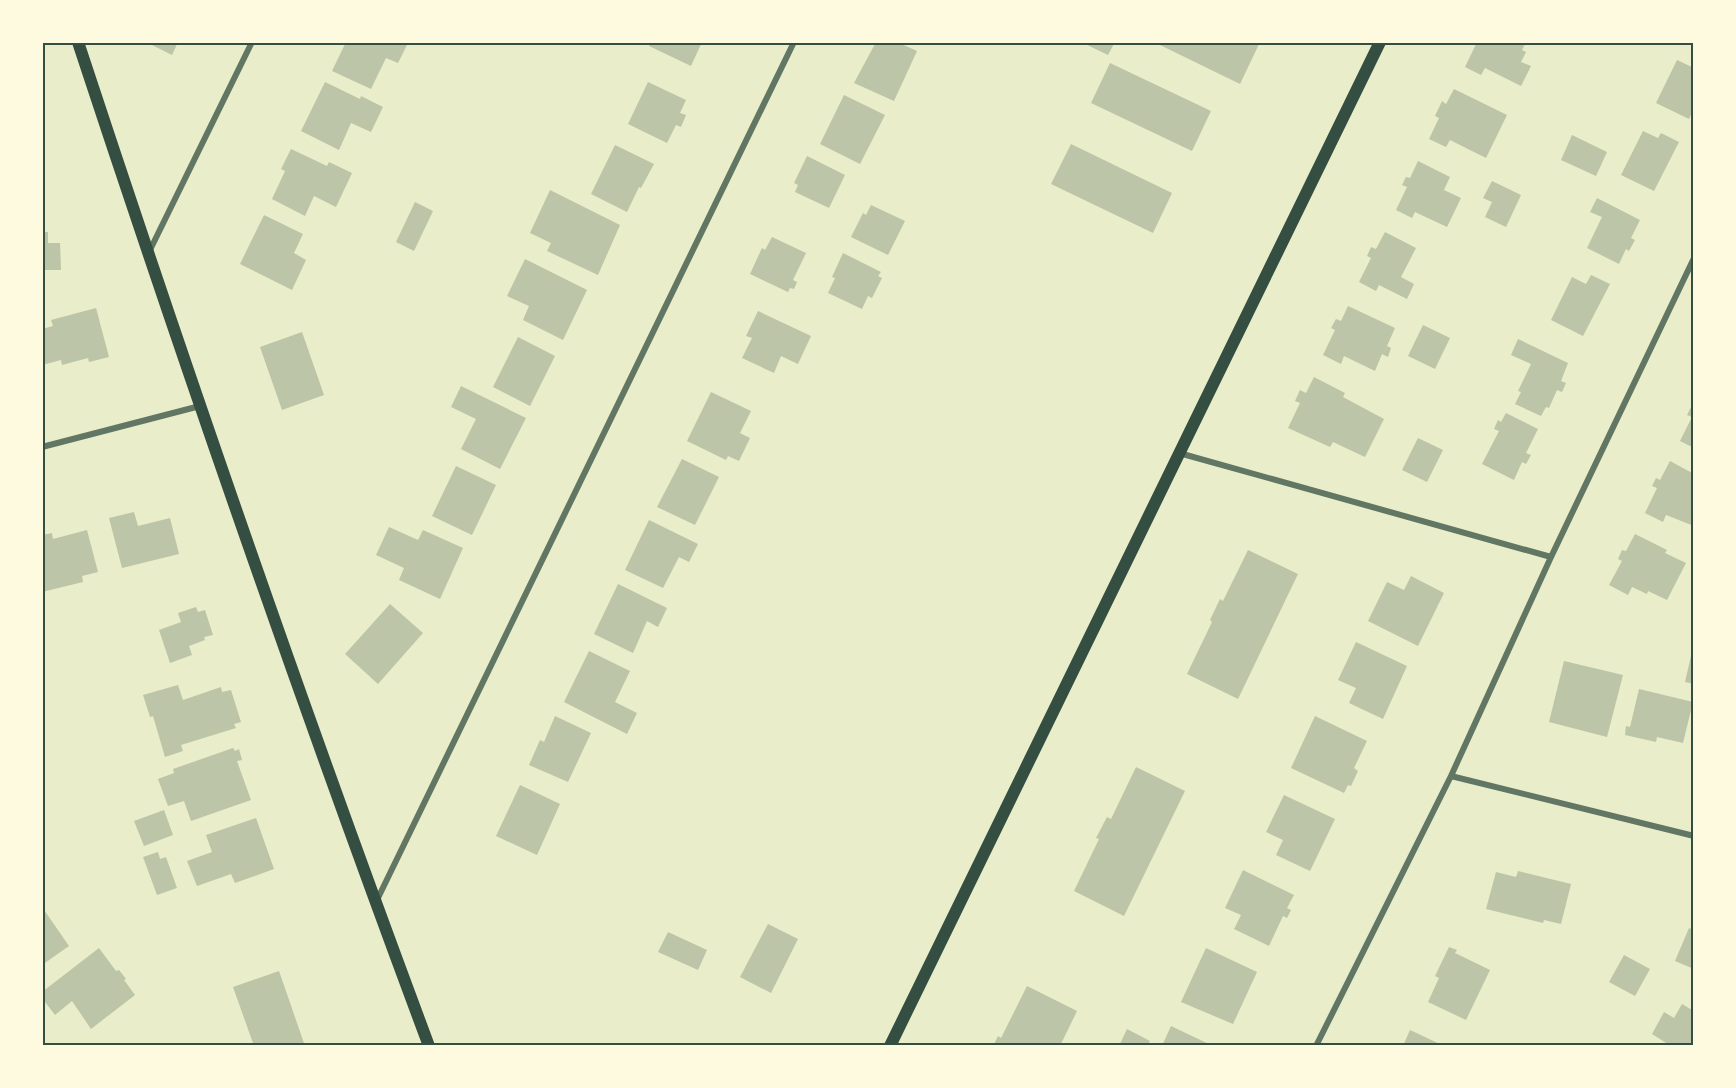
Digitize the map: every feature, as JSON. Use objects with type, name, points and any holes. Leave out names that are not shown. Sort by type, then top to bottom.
[{"type":"main road","points":[[78,42],[200,406],[429,1046]]},
{"type":"main road","points":[[890,1046],[1380,42]]},
{"type":"street","points":[[148,254],[252,42]]},
{"type":"street","points":[[376,903],[794,42]]},
{"type":"street","points":[[1316,1046],[1451,776],[1551,556],[1694,258]]},
{"type":"street","points":[[42,447],[200,406]]},
{"type":"street","points":[[1179,453],[1551,556]]},
{"type":"street","points":[[1451,776],[1694,836]]},
{"type":"building","points":[[146,42],[178,42],[172,55]]},
{"type":"building","points":[[346,42],[400,42],[407,45],[398,63],[386,58],[371,89],[332,71]]},
{"type":"building","points":[[651,42],[702,42],[691,66],[649,46]]},
{"type":"building","points":[[876,42],[897,42],[917,51],[894,101],[854,83]]},
{"type":"building","points":[[1081,42],[1115,42],[1108,55]]},
{"type":"building","points":[[1161,42],[1260,42],[1240,84],[1160,45]]},
{"type":"building","points":[[1477,42],[1526,42],[1522,50],[1526,52],[1521,62],[1531,66],[1521,86],[1485,68],[1481,75],[1465,67]]},
{"type":"building","points":[[1677,60],[1694,68],[1694,108],[1689,119],[1656,103]]},
{"type":"building","points":[[1110,63],[1211,111],[1192,151],[1091,103]]},
{"type":"building","points":[[325,82],[383,107],[371,132],[351,123],[339,150],[301,131]]},
{"type":"building","points":[[648,82],[686,100],[680,113],[686,115],[681,127],[676,125],[667,143],[628,124]]},
{"type":"building","points":[[1454,89],[1507,115],[1486,158],[1450,140],[1446,147],[1429,139],[1439,118],[1435,116],[1442,101],[1446,104]]},
{"type":"building","points":[[844,95],[885,115],[860,164],[820,144]]},
{"type":"building","points":[[1643,131],[1658,138],[1661,133],[1679,142],[1654,191],[1621,175]]},
{"type":"building","points":[[1572,135],[1607,152],[1596,176],[1561,160]]},
{"type":"building","points":[[1071,144],[1172,193],[1153,233],[1051,184]]},
{"type":"building","points":[[615,145],[654,164],[627,212],[591,194]]},
{"type":"building","points":[[291,149],[327,166],[329,162],[352,173],[336,207],[314,196],[305,216],[272,199],[285,171],[281,169]]},
{"type":"building","points":[[807,156],[845,175],[829,208],[795,192],[798,185],[794,183]]},
{"type":"building","points":[[1418,161],[1450,177],[1444,190],[1461,198],[1447,227],[1415,212],[1412,218],[1396,210],[1407,187],[1402,185],[1406,177],[1410,178]]},
{"type":"building","points":[[1492,181],[1521,195],[1506,227],[1485,217],[1492,202],[1483,198]]},
{"type":"building","points":[[550,190],[620,225],[598,275],[547,251],[551,243],[530,233]]},
{"type":"building","points":[[1597,198],[1640,220],[1631,238],[1635,240],[1629,251],[1626,249],[1619,264],[1587,248],[1602,217],[1590,212]]},
{"type":"building","points":[[415,202],[433,211],[414,251],[396,242]]},
{"type":"building","points":[[871,205],[905,221],[888,255],[851,237],[863,213],[866,215]]},
{"type":"building","points":[[264,215],[303,234],[294,253],[306,260],[292,290],[240,264]]},
{"type":"building","points":[[42,232],[48,232],[48,243],[60,243],[61,270],[42,270]]},
{"type":"building","points":[[1385,232],[1416,248],[1401,277],[1414,284],[1407,299],[1379,285],[1376,291],[1359,282],[1371,258],[1367,256],[1371,247],[1376,249]]},
{"type":"building","points":[[772,237],[806,253],[793,280],[797,282],[794,289],[790,288],[788,292],[750,274],[762,248],[765,250]]},
{"type":"building","points":[[843,253],[881,272],[878,276],[882,278],[872,298],[868,296],[862,309],[828,293],[835,278],[832,277]]},
{"type":"building","points":[[525,259],[587,290],[563,340],[523,320],[529,306],[507,296]]},
{"type":"building","points":[[1591,275],[1610,284],[1583,336],[1551,320],[1572,277],[1586,284]]},
{"type":"building","points":[[1348,306],[1395,328],[1387,346],[1391,348],[1388,357],[1382,354],[1375,371],[1344,356],[1341,364],[1323,355],[1335,330],[1331,328],[1336,319],[1341,321]]},
{"type":"building","points":[[96,308],[109,357],[89,362],[88,358],[62,365],[61,360],[42,365],[42,329],[53,326],[51,320]]},
{"type":"building","points":[[758,311],[811,336],[798,364],[781,356],[774,373],[742,358],[752,338],[746,336]]},
{"type":"building","points":[[1423,325],[1450,338],[1435,369],[1408,356]]},
{"type":"building","points":[[302,332],[324,395],[282,410],[260,347]]},
{"type":"building","points":[[518,337],[555,356],[530,406],[493,387]]},
{"type":"building","points":[[1518,339],[1568,363],[1561,381],[1566,383],[1562,392],[1557,390],[1549,408],[1546,407],[1541,416],[1515,404],[1521,392],[1518,391],[1531,364],[1511,355]]},
{"type":"building","points":[[1314,377],[1345,393],[1343,397],[1384,419],[1365,457],[1333,442],[1330,447],[1288,428],[1300,403],[1295,401],[1300,390],[1306,393]]},
{"type":"building","points":[[461,386],[526,418],[500,469],[461,449],[476,419],[451,407]]},
{"type":"building","points":[[711,392],[751,411],[740,433],[750,438],[739,461],[728,456],[726,460],[687,441]]},
{"type":"building","points":[[1692,405],[1694,406],[1694,448],[1680,441],[1692,417],[1687,415]]},
{"type":"building","points":[[1506,413],[1538,429],[1526,453],[1531,455],[1526,464],[1522,462],[1514,480],[1482,464],[1499,431],[1494,429],[1498,420],[1501,422]]},
{"type":"building","points":[[1418,438],[1443,450],[1427,482],[1402,470]]},
{"type":"building","points":[[682,459],[719,477],[695,525],[657,507]]},
{"type":"building","points":[[1670,461],[1694,474],[1692,499],[1694,500],[1694,526],[1666,515],[1663,522],[1645,513],[1657,488],[1652,486],[1656,478],[1660,480]]},
{"type":"building","points":[[456,466],[496,485],[472,535],[432,516]]},
{"type":"building","points":[[134,512],[138,526],[170,518],[179,554],[122,568],[109,518]]},
{"type":"building","points":[[649,520],[698,544],[689,562],[679,557],[663,588],[625,570]]},
{"type":"building","points":[[389,527],[418,540],[423,530],[463,548],[440,599],[399,580],[404,568],[376,555]]},
{"type":"building","points":[[87,530],[98,572],[82,576],[83,582],[42,592],[42,535],[52,533],[53,539]]},
{"type":"building","points":[[1635,534],[1667,550],[1665,553],[1686,563],[1667,600],[1648,591],[1647,594],[1632,587],[1628,595],[1609,585],[1622,561],[1618,559],[1622,550],[1626,551]]},
{"type":"building","points":[[1248,550],[1298,574],[1238,699],[1187,674],[1212,622],[1210,620],[1220,599],[1223,601]]},
{"type":"building","points":[[1411,576],[1444,593],[1418,646],[1368,621],[1387,582],[1404,590]]},
{"type":"building","points":[[618,584],[667,608],[658,627],[647,621],[633,653],[594,634]]},
{"type":"building","points":[[390,604],[423,633],[378,684],[345,654]]},
{"type":"building","points":[[196,607],[198,612],[205,610],[213,635],[204,637],[205,640],[189,646],[192,655],[170,663],[159,630],[181,622],[178,613]]},
{"type":"building","points":[[1356,642],[1407,666],[1383,719],[1349,703],[1356,688],[1338,680]]},
{"type":"building","points":[[1694,647],[1694,684],[1685,682]]},
{"type":"building","points":[[589,651],[630,671],[615,702],[637,713],[627,734],[564,702]]},
{"type":"building","points":[[1564,661],[1623,675],[1607,737],[1549,722]]},
{"type":"building","points":[[178,685],[183,700],[221,687],[222,692],[231,690],[241,722],[234,724],[236,728],[181,745],[183,751],[165,757],[153,716],[150,717],[143,695]]},
{"type":"building","points":[[1639,689],[1693,702],[1683,743],[1657,737],[1656,742],[1625,735],[1626,726],[1630,727]]},
{"type":"building","points":[[555,716],[591,733],[568,782],[529,765],[540,740],[544,742]]},
{"type":"building","points":[[1315,716],[1367,741],[1354,768],[1358,771],[1351,786],[1348,785],[1344,793],[1291,768]]},
{"type":"building","points":[[233,748],[235,751],[239,749],[242,760],[237,761],[251,800],[191,821],[184,801],[168,806],[158,779],[174,773],[173,769]]},
{"type":"building","points":[[1136,767],[1185,791],[1124,916],[1074,891],[1099,839],[1096,838],[1107,817],[1111,819]]},
{"type":"building","points":[[520,785],[560,804],[537,855],[496,836]]},
{"type":"building","points":[[1284,795],[1335,819],[1310,871],[1276,855],[1283,840],[1266,832]]},
{"type":"building","points":[[164,810],[173,835],[144,846],[134,821]]},
{"type":"building","points":[[256,818],[274,869],[235,883],[231,874],[197,886],[187,861],[212,852],[206,835]]},
{"type":"building","points":[[158,852],[160,859],[166,857],[177,888],[157,895],[143,857]]},
{"type":"building","points":[[1243,870],[1294,895],[1287,908],[1291,910],[1287,918],[1283,916],[1269,946],[1234,929],[1241,915],[1225,908]]},
{"type":"building","points":[[1518,871],[1571,884],[1561,924],[1544,920],[1543,923],[1486,909],[1496,872],[1516,877]]},
{"type":"building","points":[[42,907],[69,946],[42,965]]},
{"type":"building","points":[[768,924],[798,939],[771,993],[740,977]]},
{"type":"building","points":[[1689,928],[1694,930],[1694,969],[1675,961]]},
{"type":"building","points":[[668,932],[707,950],[698,970],[658,952]]},
{"type":"building","points":[[1449,947],[1457,950],[1455,953],[1490,970],[1466,1020],[1428,1002],[1439,978],[1435,976]]},
{"type":"building","points":[[99,948],[116,971],[119,970],[126,979],[124,980],[135,995],[91,1029],[72,1001],[55,1015],[42,998],[42,992]]},
{"type":"building","points":[[1206,948],[1257,972],[1233,1024],[1181,1002]]},
{"type":"building","points":[[1624,955],[1650,969],[1635,996],[1609,982]]},
{"type":"building","points":[[279,971],[305,1046],[254,1046],[233,987]]},
{"type":"building","points":[[1027,986],[1077,1011],[1060,1046],[993,1046],[998,1036],[1001,1038]]},
{"type":"building","points":[[1682,1004],[1694,1011],[1694,1046],[1671,1046],[1652,1034],[1664,1012],[1674,1018]]},
{"type":"building","points":[[1171,1026],[1213,1046],[1162,1046]]},
{"type":"building","points":[[1127,1029],[1150,1041],[1147,1046],[1119,1046]]},
{"type":"building","points":[[1410,1030],[1444,1046],[1403,1046]]}]
